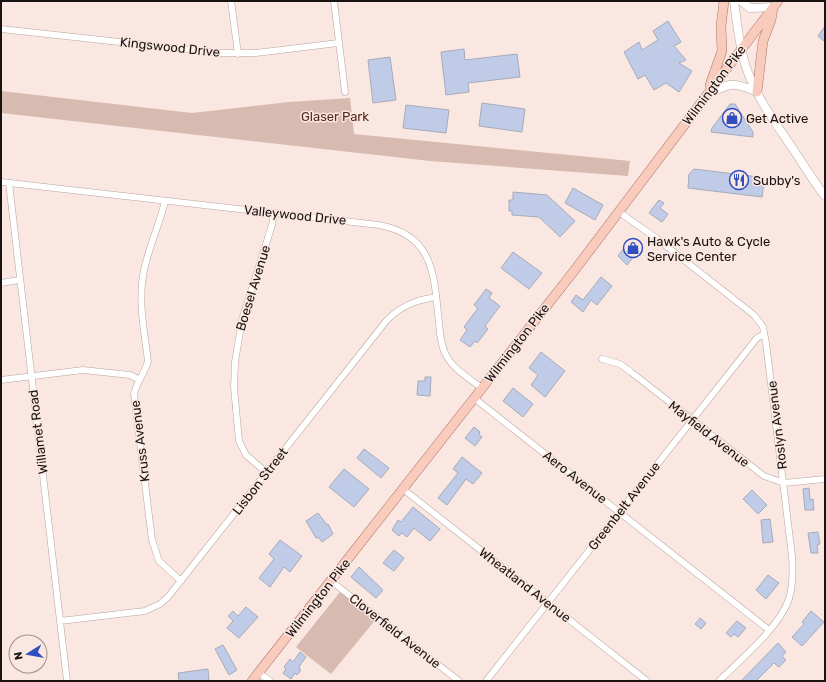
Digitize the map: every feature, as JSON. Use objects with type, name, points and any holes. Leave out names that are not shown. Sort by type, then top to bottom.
[{"type":"main road","points":[[707,94],[722,51],[721,26],[724,1]]},
{"type":"main road","points":[[734,1],[746,66],[757,92],[772,118],[825,196]]},
{"type":"main road","points":[[741,1],[750,8],[775,4],[763,41],[757,92]]},
{"type":"main road","name":"Wilmington Pike","points":[[252,681],[619,212],[775,4]]},
{"type":"main road","points":[[707,94],[728,84],[743,86],[757,92]]},
{"type":"street","points":[[231,1],[238,54]]},
{"type":"street","points":[[334,1],[345,92]]},
{"type":"street","name":"Kingswood Drive","points":[[1,29],[238,54],[338,43]]},
{"type":"street","name":"Valleywood Drive","points":[[1,182],[379,225],[399,230],[410,236],[424,250],[433,272],[441,338],[446,356],[453,365],[482,388]]},
{"type":"street","name":"Willamet Road","points":[[9,183],[19,280],[67,681]]},
{"type":"street","name":"Kruss Avenue","points":[[165,201],[162,215],[145,266],[142,282],[143,320],[148,361],[147,367],[138,379],[134,394],[152,540],[159,560],[180,581]]},
{"type":"street","name":"Roslyn Avenue","points":[[619,212],[656,238],[754,315],[759,320],[764,334],[784,483],[792,556],[792,587],[785,608],[769,630],[719,681]]},
{"type":"street","name":"Boesel Avenue","points":[[266,472],[250,459],[242,449],[239,442],[234,387],[235,362],[242,320],[266,246],[274,213]]},
{"type":"street","points":[[1,283],[19,280]]},
{"type":"street","name":"Lisbon Street","points":[[60,622],[145,611],[160,604],[180,581],[387,320],[407,305],[436,297]]},
{"type":"street","name":"Greenbelt Avenue","points":[[486,681],[757,338],[764,334]]},
{"type":"street","name":"Mayfield Avenue","points":[[602,359],[620,364],[764,476],[784,483],[825,479]]},
{"type":"street","points":[[1,380],[92,370],[113,374],[130,375],[138,379]]},
{"type":"street","name":"Aero Avenue","points":[[474,398],[769,630]]},
{"type":"street","name":"Wheatland Avenue","points":[[403,489],[647,681]]},
{"type":"street","name":"Cloverfield Avenue","points":[[331,581],[459,681]]},
{"type":"street","points":[[259,673],[270,681]]},
{"type":"green space","name":"Glaser Park","points":[[1,91],[192,113],[289,102],[350,98],[354,134],[630,161],[628,176],[430,161],[1,113]]},
{"type":"green space","points":[[340,592],[376,619],[331,674],[296,647]]},
{"type":"building","points":[[668,21],[681,42],[674,46],[686,60],[679,63],[692,71],[679,92],[666,83],[654,90],[645,75],[638,79],[624,52],[639,42],[642,50],[658,40],[653,31]]},
{"type":"building","points":[[825,26],[825,42],[818,36]]},
{"type":"building","points":[[464,49],[465,60],[517,54],[520,77],[468,83],[469,92],[446,95],[441,52]]},
{"type":"building","points":[[390,57],[396,100],[373,103],[368,60]]},
{"type":"building","points":[[482,103],[525,109],[522,132],[479,126]]},
{"type":"building","points":[[730,104],[735,104],[753,132],[753,137],[711,132],[712,128]]},
{"type":"building","points":[[406,105],[449,110],[446,133],[403,128]]},
{"type":"building","points":[[694,169],[759,177],[764,182],[762,197],[688,188],[689,174]]},
{"type":"building","points":[[573,188],[603,205],[595,220],[565,203]]},
{"type":"building","points":[[513,192],[547,195],[575,221],[560,237],[539,217],[512,215],[512,211],[509,211],[509,200],[513,200]]},
{"type":"building","points":[[659,200],[664,203],[660,208],[668,214],[662,222],[649,213]]},
{"type":"building","points":[[631,239],[641,247],[627,265],[618,256]]},
{"type":"building","points":[[513,252],[542,273],[529,289],[501,268]]},
{"type":"building","points":[[601,277],[612,286],[597,305],[591,300],[583,312],[571,302],[576,295],[583,300]]},
{"type":"building","points":[[486,289],[492,293],[489,298],[500,306],[485,326],[488,329],[477,343],[475,341],[470,347],[460,340],[467,330],[464,327],[478,308],[474,305]]},
{"type":"building","points":[[541,352],[565,371],[545,397],[531,385],[538,375],[529,368]]},
{"type":"building","points":[[425,377],[431,377],[430,396],[417,395],[418,381],[425,381]]},
{"type":"building","points":[[513,388],[533,404],[523,417],[503,401]]},
{"type":"building","points":[[474,427],[480,432],[479,434],[482,437],[475,446],[465,438]]},
{"type":"building","points":[[364,449],[389,468],[381,478],[357,458]]},
{"type":"building","points":[[462,457],[482,473],[473,484],[466,479],[447,505],[438,498],[458,473],[453,469]]},
{"type":"building","points":[[344,469],[369,489],[354,507],[329,487]]},
{"type":"building","points":[[809,488],[810,500],[813,499],[814,510],[805,510],[803,489]]},
{"type":"building","points":[[752,490],[767,505],[758,514],[743,499]]},
{"type":"building","points":[[413,507],[440,529],[430,541],[414,528],[407,537],[402,533],[399,536],[392,530],[398,520],[401,522]]},
{"type":"building","points":[[318,513],[327,525],[328,524],[333,534],[322,542],[318,537],[316,538],[306,521]]},
{"type":"building","points":[[770,519],[773,542],[763,543],[761,520]]},
{"type":"building","points":[[818,532],[820,544],[817,545],[818,553],[811,553],[808,533]]},
{"type":"building","points":[[280,540],[302,556],[290,572],[284,567],[270,587],[259,578],[274,559],[269,554]]},
{"type":"building","points":[[394,550],[404,558],[394,571],[383,563]]},
{"type":"building","points":[[359,567],[383,590],[376,598],[351,577]]},
{"type":"building","points":[[768,575],[779,583],[766,599],[756,590]]},
{"type":"building","points":[[246,607],[258,617],[239,638],[227,628],[233,621],[228,616],[233,611],[238,616]]},
{"type":"building","points":[[811,611],[824,622],[802,646],[792,637],[804,624],[802,622]]},
{"type":"building","points":[[700,618],[706,623],[701,629],[695,624]]},
{"type":"building","points":[[737,621],[746,628],[738,637],[734,634],[731,637],[726,633]]},
{"type":"building","points":[[778,643],[786,652],[782,656],[786,660],[779,667],[774,663],[756,681],[741,681]]},
{"type":"building","points":[[223,645],[237,670],[229,675],[215,649]]},
{"type":"building","points":[[300,652],[306,657],[300,665],[299,669],[301,670],[297,675],[295,673],[291,679],[283,673],[286,669],[284,667],[290,659],[293,662]]},
{"type":"building","points":[[208,669],[209,681],[179,681],[178,673]]},
{"type":"place","name":"Get Active","points":[[732,118]]},
{"type":"place","name":"Subby's","points":[[739,180]]},
{"type":"place","name":"Hawk's Auto & Cycle Service Center","points":[[633,248]]}]
